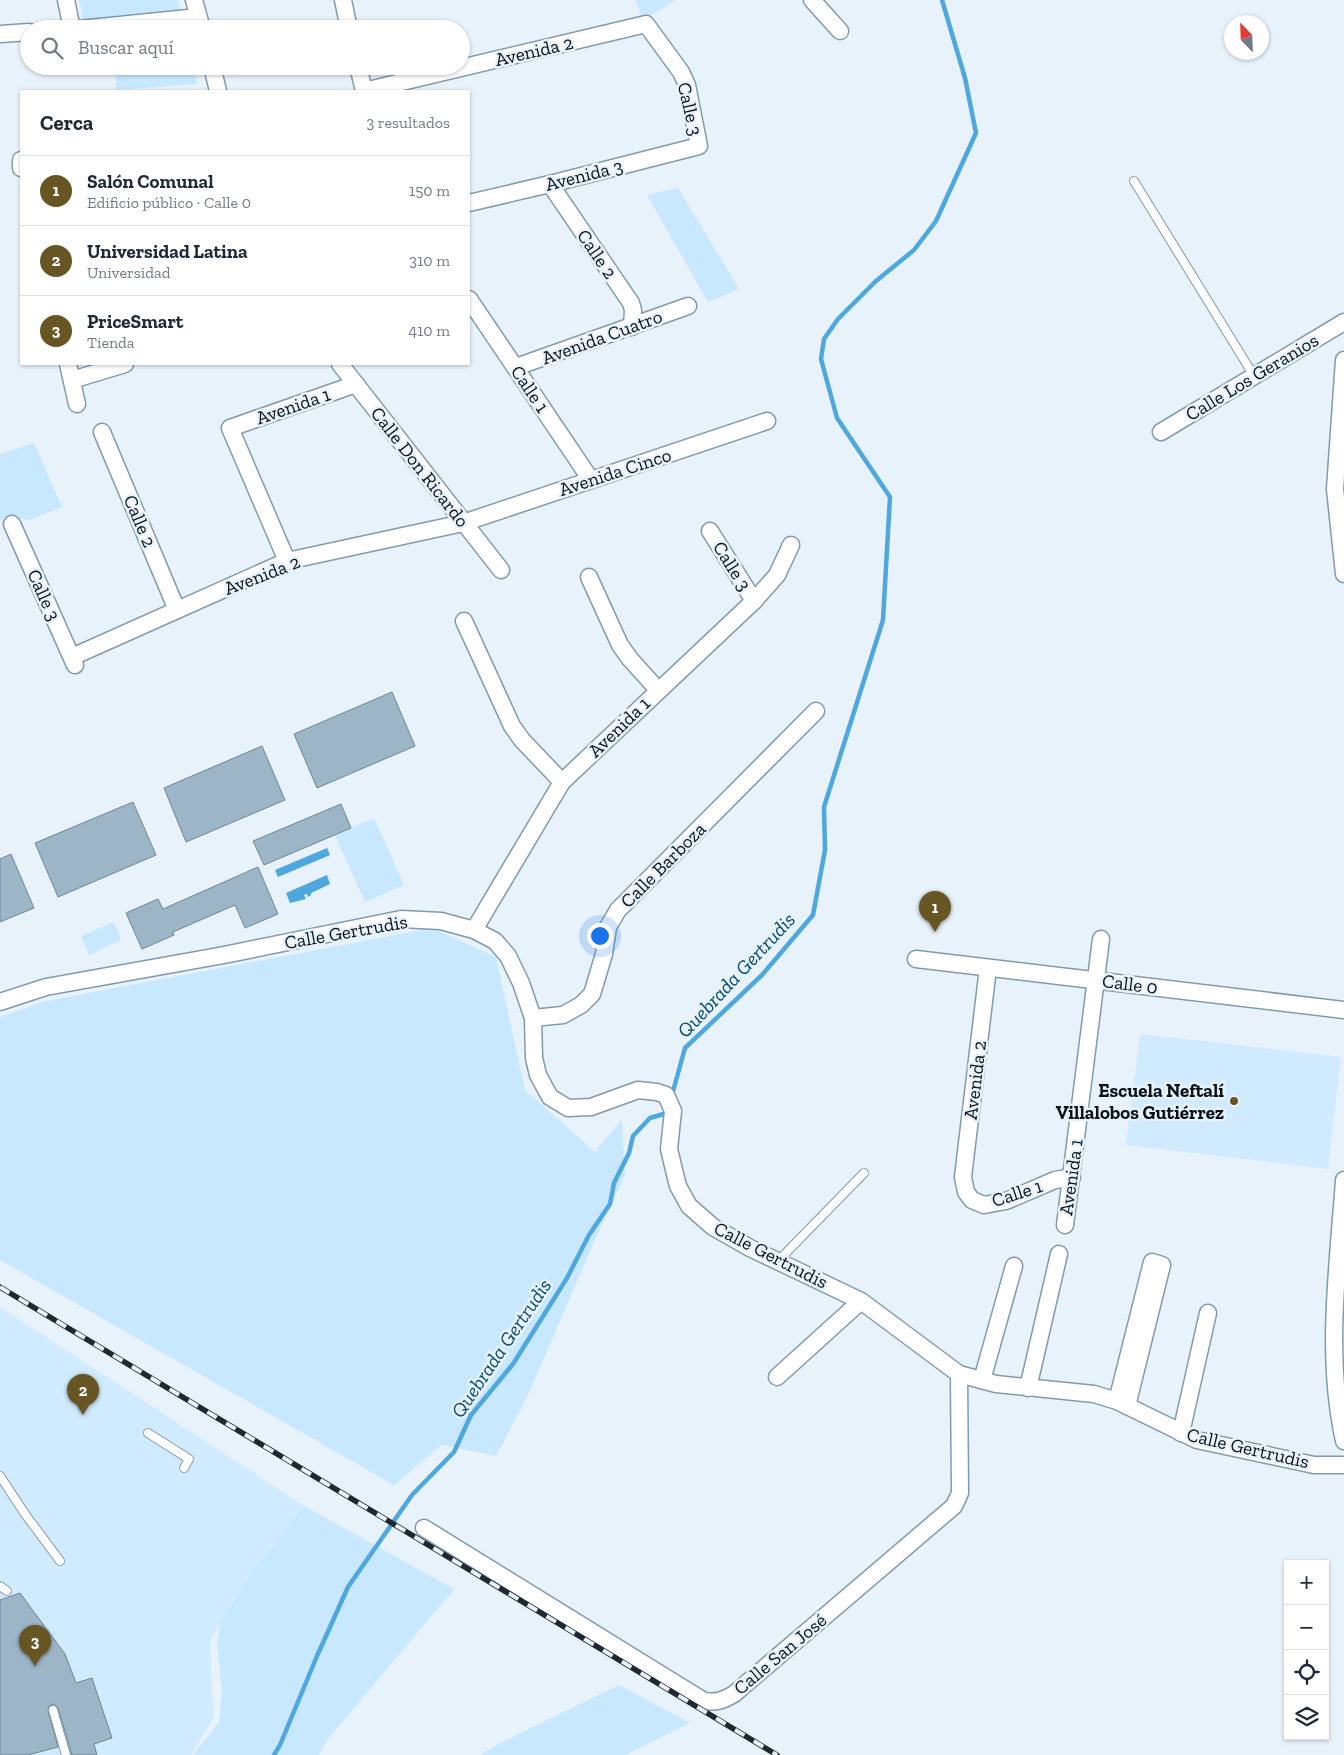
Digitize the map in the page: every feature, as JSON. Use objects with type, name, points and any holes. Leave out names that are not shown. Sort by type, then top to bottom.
[{"type":"street","points":[[66,0],[70,20]]},
{"type":"street","points":[[194,0],[199,20]]},
{"type":"street","points":[[342,0],[347,20]]},
{"type":"street","points":[[812,0],[840,31]]},
{"type":"street","name":"Avenida 2","points":[[470,66],[646,24]]},
{"type":"street","name":"Calle 3","points":[[646,24],[681,72],[687,85],[699,146]]},
{"type":"street","points":[[0,34],[20,33]]},
{"type":"street","points":[[214,75],[218,90]]},
{"type":"street","points":[[360,75],[364,90]]},
{"type":"street","name":"Avenida 2","points":[[368,90],[431,75]]},
{"type":"street","name":"Avenida 3","points":[[470,203],[699,146]]},
{"type":"street","name":"Calle 2","points":[[550,184],[631,303],[633,310],[632,327]]},
{"type":"street","name":"Calle 1","points":[[470,300],[591,480]]},
{"type":"street","name":"Avenida Cuatro","points":[[516,367],[688,306]]},
{"type":"street","name":"Calle Los Geranios","points":[[1161,432],[1344,322]]},
{"type":"street","points":[[1344,360],[1334,489],[1344,574]]},
{"type":"street","points":[[68,365],[77,404]]},
{"type":"street","points":[[72,380],[122,365]]},
{"type":"street","name":"Calle Don Ricardo","points":[[341,365],[501,570]]},
{"type":"street","name":"Avenida 1","points":[[286,561],[230,428],[356,384]]},
{"type":"street","name":"Avenida Cinco","points":[[463,523],[768,421]]},
{"type":"street","name":"Calle 2","points":[[102,432],[177,610]]},
{"type":"street","name":"Avenida 2","points":[[73,661],[177,610],[286,561],[463,523]]},
{"type":"street","name":"Calle 3","points":[[12,524],[73,661]]},
{"type":"street","name":"Calle 3","points":[[710,530],[754,601]]},
{"type":"street","name":"Avenida 1","points":[[474,930],[562,782],[754,601],[777,575],[791,545]]},
{"type":"street","points":[[589,578],[620,645],[658,690]]},
{"type":"street","points":[[464,621],[512,726],[522,740],[562,782]]},
{"type":"street","name":"Calle Barboza","points":[[533,1018],[563,1015],[581,1005],[592,994],[604,954],[608,927],[618,910],[816,711]]},
{"type":"street","name":"Calle Gertrudis","points":[[0,1002],[46,987],[224,955],[401,919],[441,921],[474,930],[495,941],[508,956],[521,983],[533,1018],[534,1058],[538,1075],[550,1097],[568,1108],[591,1107],[626,1094],[645,1090],[666,1095],[673,1111],[669,1149],[678,1186],[689,1206],[713,1227],[776,1262],[861,1301],[959,1374],[1028,1388],[1094,1394],[1122,1404],[1198,1440],[1314,1465],[1344,1466]]},
{"type":"street","name":"Avenida 1","points":[[1065,1226],[1101,939]]},
{"type":"street","name":"Calle 0","points":[[916,959],[1344,1010]]},
{"type":"street","name":"Avenida 2","points":[[966,1192],[963,1177],[988,968]]},
{"type":"street","name":"Calle 1","points":[[966,1192],[972,1200],[984,1205],[1006,1201],[1055,1180],[1072,1177]]},
{"type":"street","points":[[1344,1180],[1341,1252],[1333,1328],[1336,1393],[1344,1442]]},
{"type":"street","points":[[1028,1388],[1060,1254]]},
{"type":"street","points":[[1152,1262],[1162,1265],[1122,1404],[1152,1262]]},
{"type":"street","points":[[982,1380],[1014,1266]]},
{"type":"street","points":[[777,1377],[861,1301]]},
{"type":"street","points":[[1181,1433],[1208,1313]]},
{"type":"street","name":"Calle San José","points":[[424,1528],[704,1701],[714,1702],[725,1699],[734,1694],[954,1506],[960,1493],[959,1374]]},
{"type":"lane","points":[[1134,181],[1254,376]]},
{"type":"lane","points":[[776,1262],[864,1172]]},
{"type":"lane","points":[[148,1433],[189,1460],[184,1468]]},
{"type":"lane","points":[[0,1476],[25,1514],[60,1560]]},
{"type":"lane","points":[[0,1586],[7,1591]]},
{"type":"lane","points":[[54,1710],[66,1755]]},
{"type":"shaded area","points":[[79,0],[178,0],[180,10],[83,20]]},
{"type":"shaded area","points":[[635,0],[676,0],[643,20]]},
{"type":"shaded area","points":[[115,75],[196,75],[197,84],[116,90]]},
{"type":"shaded area","points":[[678,188],[739,289],[708,302],[647,195]]},
{"type":"shaded area","points":[[34,443],[62,507],[29,520],[7,516],[0,521],[0,454]]},
{"type":"shaded area","points":[[374,818],[404,885],[365,902],[335,835]]},
{"type":"shaded area","points":[[114,922],[121,940],[89,955],[81,936]]},
{"type":"shaded area","points":[[432,928],[496,957],[525,1090],[595,1152],[622,1119],[625,1175],[529,1393],[496,1456],[441,1445],[394,1485],[0,1260],[0,1017],[46,1001]]},
{"type":"shaded area","name":"Escuela Neftalí Villalobos Gutiérrez","points":[[1140,1034],[1341,1057],[1328,1169],[1126,1145]]},
{"type":"shaded area","points":[[0,1307],[304,1506],[211,1637],[214,1717],[191,1755],[0,1755]]},
{"type":"shaded area","points":[[304,1506],[454,1589],[327,1740],[319,1755],[193,1755],[219,1722],[222,1692],[217,1644],[220,1622],[249,1577]]},
{"type":"shaded area","points":[[619,1685],[690,1723],[625,1755],[480,1755],[498,1744]]},
{"type":"water","points":[[327,848],[330,855],[278,877],[275,870]]},
{"type":"water","points":[[327,875],[330,884],[311,893],[308,897],[307,894],[304,895],[306,899],[290,903],[286,893]]},
{"type":"building","points":[[392,692],[415,746],[317,788],[294,734]]},
{"type":"building","points":[[262,746],[285,800],[186,842],[164,788]]},
{"type":"building","points":[[133,802],[156,855],[58,897],[35,843]]},
{"type":"building","points":[[341,804],[351,828],[264,865],[253,841]]},
{"type":"building","points":[[11,854],[34,908],[0,922],[0,859]]},
{"type":"building","points":[[258,867],[278,914],[245,928],[235,905],[173,932],[174,935],[142,949],[126,913],[158,899],[163,909]]},
{"type":"building","points":[[20,1593],[65,1654],[76,1683],[92,1678],[112,1738],[94,1744],[97,1755],[72,1755],[58,1708],[54,1704],[49,1706],[48,1711],[58,1747],[28,1755],[0,1755],[0,1600]]},
{"type":"waterway","name":"Quebrada Gertrudis","points":[[672,1095],[685,1048],[762,975],[813,915],[825,850],[824,807],[883,620],[890,497],[837,418],[821,359],[824,339],[838,319],[876,281],[914,250],[936,221],[976,133],[965,78],[942,0]]},
{"type":"waterway","name":"Quebrada Gertrudis","points":[[274,1755],[348,1587],[412,1495],[454,1452],[471,1415],[513,1364],[567,1278],[589,1235],[610,1204],[614,1183],[629,1153],[633,1136],[650,1118],[667,1113],[668,1110]]},
{"type":"railway","points":[[0,1287],[777,1755]]},
{"type":"place","name":"Salón Comunal","points":[[935,932]]},
{"type":"place","name":"Escuela Neftalí Villalobos Gutiérrez","points":[[1234,1101]]},
{"type":"place","name":"Universidad Latina","points":[[83,1415]]},
{"type":"place","name":"PriceSmart","points":[[35,1666]]}]
